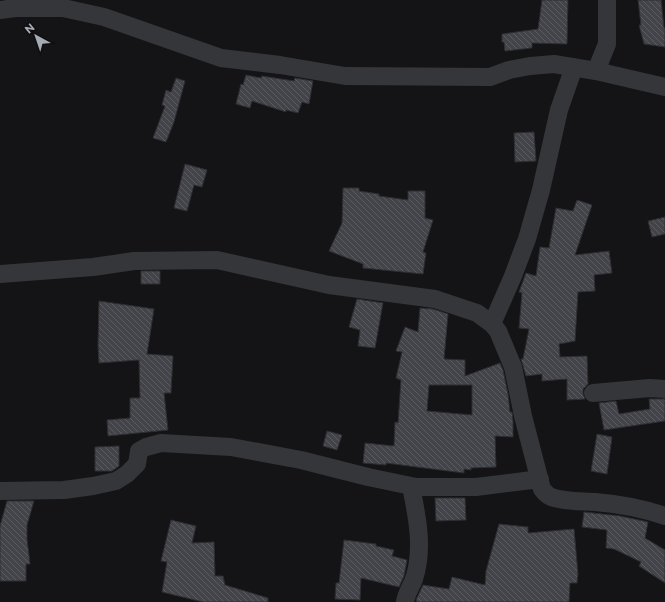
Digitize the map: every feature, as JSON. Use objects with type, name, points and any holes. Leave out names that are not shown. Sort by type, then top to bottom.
[{"type":"street","points":[[596,71],[607,44],[607,0]]},
{"type":"street","points":[[0,10],[15,8],[63,8],[104,17],[221,58],[280,65],[344,76],[490,77],[508,70],[554,64],[596,71],[665,87]]},
{"type":"street","points":[[492,324],[514,276],[527,239],[541,190],[558,110],[574,67]]},
{"type":"street","points":[[0,274],[93,268],[134,261],[218,260],[329,285],[435,299],[477,313],[492,324],[498,331],[513,367],[523,416],[542,489],[545,494],[564,500],[619,504],[651,511],[665,516]]},
{"type":"street","points":[[593,393],[665,388]]},
{"type":"street","points":[[0,491],[64,490],[116,481],[137,464],[139,451],[146,447],[161,443],[231,447],[301,460],[411,486],[476,487],[540,479]]},
{"type":"street","points":[[405,602],[405,598],[414,579],[419,552],[418,523],[411,486]]},
{"type":"building","points":[[542,0],[568,0],[567,44],[532,43],[532,48],[505,51],[504,42],[502,42],[502,34],[538,29]]},
{"type":"building","points":[[638,0],[661,0],[665,28],[665,47],[644,44],[639,25],[641,25]]},
{"type":"building","points":[[246,75],[294,81],[295,78],[313,81],[309,104],[302,102],[298,113],[286,110],[286,112],[252,101],[250,108],[236,104],[241,84],[243,85]]},
{"type":"building","points":[[176,78],[185,81],[174,122],[166,142],[153,138],[165,106],[162,105],[166,90],[171,92]]},
{"type":"building","points":[[534,132],[536,161],[515,162],[514,133]]},
{"type":"building","points":[[185,164],[207,170],[202,187],[194,185],[187,211],[174,208]]},
{"type":"building","points":[[343,188],[359,188],[359,191],[379,194],[379,196],[408,200],[408,191],[425,191],[425,218],[433,220],[423,252],[426,253],[423,274],[363,268],[363,264],[329,251],[342,223]]},
{"type":"building","points":[[577,200],[592,205],[575,255],[609,251],[612,273],[594,275],[595,291],[578,292],[575,341],[559,344],[560,357],[587,356],[588,384],[583,389],[585,399],[567,400],[567,379],[542,381],[542,374],[526,376],[521,359],[523,359],[529,329],[519,328],[522,293],[519,292],[526,273],[536,276],[540,247],[549,248],[556,208],[573,211]]},
{"type":"building","points":[[665,217],[665,234],[652,237],[648,221]]},
{"type":"building","points":[[141,271],[160,271],[160,284],[141,284]]},
{"type":"building","points":[[357,299],[383,303],[375,348],[358,346],[360,330],[349,327]]},
{"type":"building","points":[[99,301],[154,309],[147,354],[173,356],[171,393],[164,393],[168,430],[108,436],[107,420],[130,418],[130,398],[140,398],[139,360],[99,363]]},
{"type":"building","points":[[420,308],[433,309],[448,314],[444,359],[465,360],[465,376],[500,363],[508,394],[510,412],[512,412],[513,437],[495,436],[496,467],[471,468],[471,470],[464,469],[464,473],[386,463],[386,465],[363,463],[365,443],[394,446],[395,422],[398,423],[401,380],[396,378],[402,352],[396,351],[405,327],[418,332]],"holes":[[[429,385],[472,385],[472,415],[427,411]]]},
{"type":"building","points":[[649,399],[665,399],[665,421],[604,430],[599,403],[616,401],[619,414],[650,409]]},
{"type":"building","points":[[327,431],[342,435],[337,450],[323,446]]},
{"type":"building","points":[[597,434],[612,437],[607,474],[591,471]]},
{"type":"building","points":[[119,446],[119,466],[112,471],[95,471],[95,447]]},
{"type":"building","points":[[435,498],[465,498],[466,520],[436,521]]},
{"type":"building","points":[[7,501],[34,501],[27,525],[30,564],[26,564],[26,581],[0,581],[0,526]]},
{"type":"building","points":[[584,512],[620,516],[648,522],[645,538],[665,550],[665,583],[639,566],[641,562],[614,549],[606,548],[607,530],[582,527]]},
{"type":"building","points":[[171,520],[196,526],[192,543],[214,542],[215,576],[223,576],[225,585],[268,598],[268,602],[203,602],[162,592],[167,562],[161,561]]},
{"type":"building","points":[[499,524],[528,527],[528,533],[574,529],[578,574],[577,583],[570,583],[569,602],[417,602],[416,600],[423,585],[449,589],[452,577],[485,585],[486,571]]},
{"type":"building","points":[[344,540],[376,544],[376,546],[394,550],[392,556],[407,560],[404,576],[399,587],[361,578],[360,600],[335,599],[336,583],[339,583]]}]
